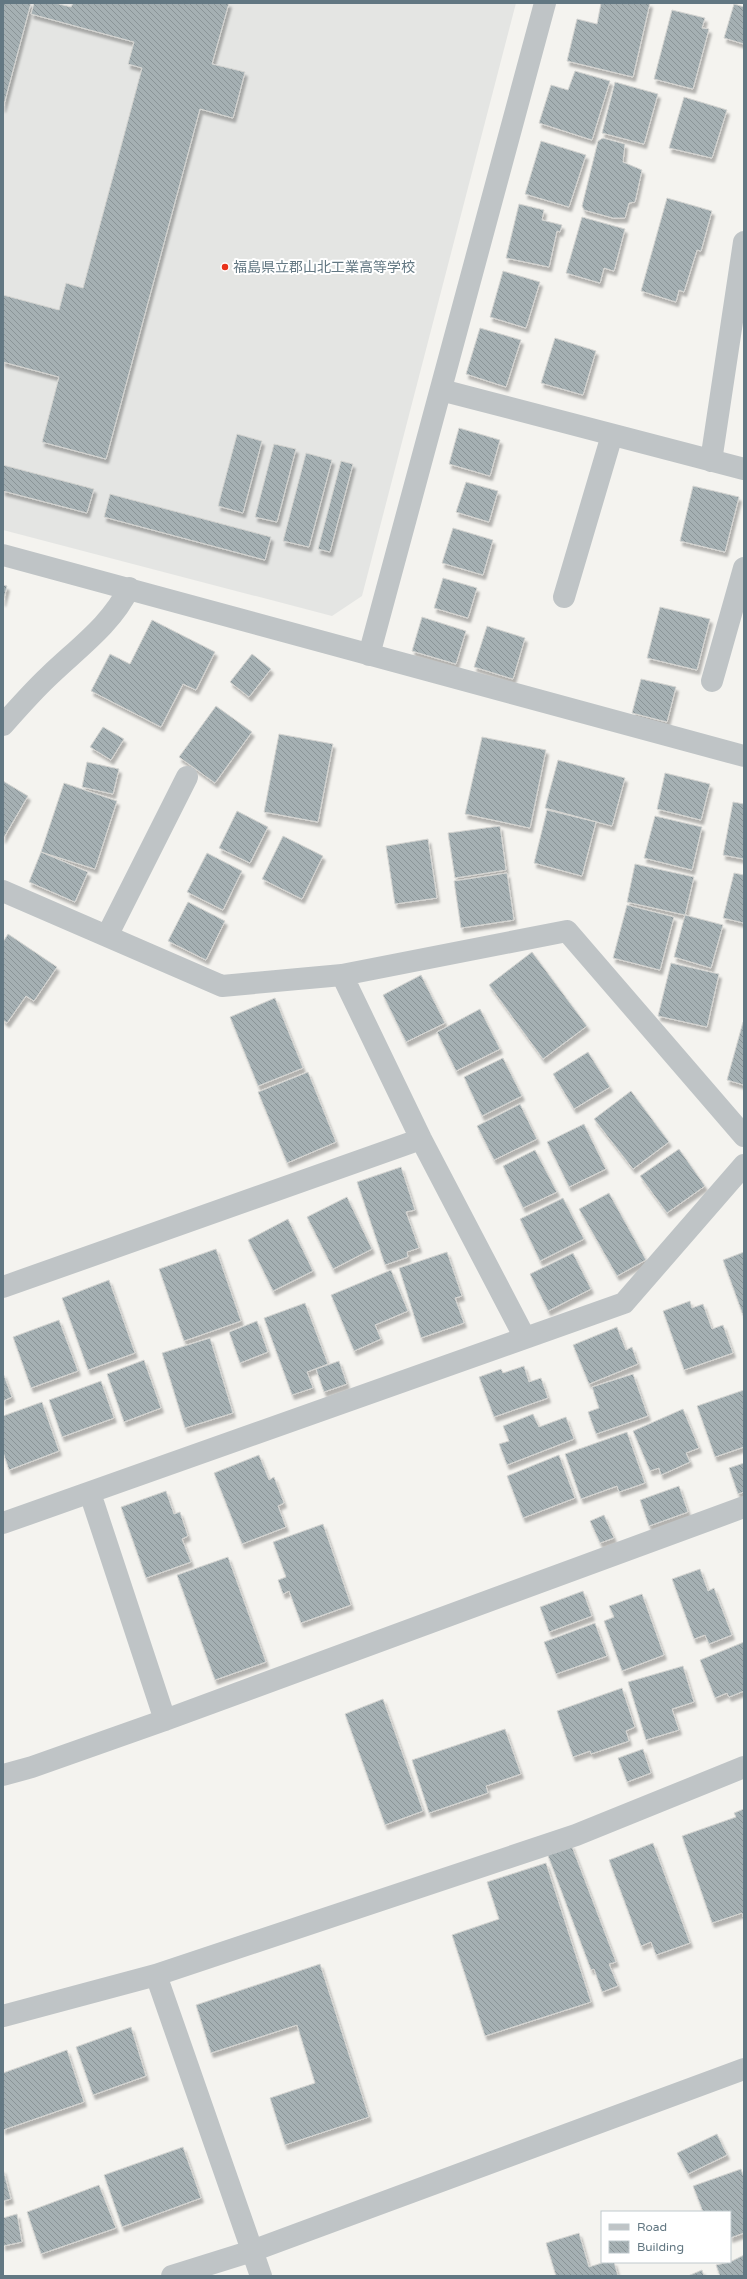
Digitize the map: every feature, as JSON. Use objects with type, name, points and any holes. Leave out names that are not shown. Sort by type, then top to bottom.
[{"type":"street","points":[[369,655],[545,3]]},
{"type":"street","points":[[711,461],[744,242]]},
{"type":"street","points":[[441,390],[744,469]]},
{"type":"street","points":[[564,596],[612,435]]},
{"type":"street","points":[[3,555],[744,756]]},
{"type":"street","points":[[712,681],[744,568]]},
{"type":"street","points":[[3,725],[48,677],[106,622],[121,605],[129,588]]},
{"type":"street","points":[[107,936],[187,777]]},
{"type":"street","points":[[3,891],[222,986],[342,975],[567,931],[744,1136]]},
{"type":"street","points":[[342,975],[421,1139],[524,1338]]},
{"type":"street","points":[[3,1287],[421,1139]]},
{"type":"street","points":[[3,1523],[624,1303],[744,1165]]},
{"type":"street","points":[[90,1493],[165,1720]]},
{"type":"street","points":[[3,1776],[165,1720],[744,1507]]},
{"type":"street","points":[[3,2016],[156,1975],[576,1836],[744,1768]]},
{"type":"street","points":[[156,1975],[261,2276]]},
{"type":"street","points":[[172,2276],[252,2252],[744,2069]]},
{"type":"shaded area","name":"福島県立郡山北工業高等学校","points":[[3,3],[516,3],[362,596],[332,616],[3,530]]},
{"type":"building","points":[[3,3],[31,3],[3,108]]},
{"type":"building","points":[[34,3],[55,3],[71,7],[73,3],[229,3],[212,64],[245,72],[233,118],[200,109],[106,459],[42,442],[59,377],[3,362],[3,295],[59,310],[66,283],[83,288],[142,68],[128,64],[134,42],[31,14]]},
{"type":"building","points":[[601,3],[650,3],[633,77],[567,61],[577,19],[597,24]]},
{"type":"building","points":[[734,4],[744,7],[744,44],[724,38]]},
{"type":"building","points":[[672,10],[705,18],[702,28],[709,29],[693,89],[654,79]]},
{"type":"building","points":[[575,71],[610,81],[592,140],[539,123],[551,85],[568,90]]},
{"type":"building","points":[[615,82],[658,94],[644,144],[602,133]]},
{"type":"building","points":[[684,97],[727,110],[712,158],[669,148]]},
{"type":"building","points":[[603,138],[625,144],[623,162],[642,170],[635,202],[629,203],[625,218],[613,218],[584,210],[582,206],[598,141]]},
{"type":"building","points":[[541,141],[586,155],[569,207],[525,194]]},
{"type":"building","points":[[667,198],[712,211],[701,251],[697,250],[684,292],[679,290],[676,302],[641,291]]},
{"type":"building","points":[[519,204],[544,210],[542,220],[562,225],[560,232],[557,231],[549,267],[506,258]]},
{"type":"building","points":[[582,217],[625,229],[614,271],[604,268],[600,283],[566,273]]},
{"type":"building","points":[[503,271],[540,282],[526,328],[490,317]]},
{"type":"building","points":[[480,328],[521,340],[506,387],[466,374]]},
{"type":"building","points":[[555,338],[596,351],[583,395],[541,383]]},
{"type":"building","points":[[459,428],[500,440],[490,476],[449,464]]},
{"type":"building","points":[[237,434],[262,441],[243,513],[218,506]]},
{"type":"building","points":[[274,444],[296,449],[277,522],[255,517]]},
{"type":"building","points":[[306,453],[332,460],[309,547],[283,541]]},
{"type":"building","points":[[341,461],[353,464],[330,552],[318,549]]},
{"type":"building","points":[[3,465],[94,489],[87,513],[3,491]]},
{"type":"building","points":[[466,482],[498,491],[489,522],[456,512]]},
{"type":"building","points":[[693,486],[739,497],[725,552],[680,541]]},
{"type":"building","points":[[110,494],[271,537],[265,560],[104,517]]},
{"type":"building","points":[[453,528],[493,540],[483,575],[442,563]]},
{"type":"building","points":[[443,578],[477,588],[468,618],[434,608]]},
{"type":"building","points":[[3,585],[7,586],[3,602]]},
{"type":"building","points":[[660,607],[710,619],[697,670],[647,658]]},
{"type":"building","points":[[422,617],[466,631],[456,664],[412,651]]},
{"type":"building","points":[[152,620],[215,652],[196,690],[183,684],[161,727],[91,691],[110,654],[130,664]]},
{"type":"building","points":[[487,626],[525,638],[513,679],[474,667]]},
{"type":"building","points":[[252,654],[271,669],[249,697],[230,682]]},
{"type":"building","points":[[641,679],[676,687],[667,722],[632,713]]},
{"type":"building","points":[[216,706],[252,732],[215,783],[179,757]]},
{"type":"building","points":[[103,727],[124,739],[111,760],[90,747]]},
{"type":"building","points":[[279,734],[333,744],[318,822],[264,812]]},
{"type":"building","points":[[482,737],[546,750],[530,828],[465,814]]},
{"type":"building","points":[[558,760],[625,778],[612,826],[545,808]]},
{"type":"building","points":[[87,762],[119,769],[113,794],[82,787]]},
{"type":"building","points":[[665,773],[710,784],[701,820],[657,809]]},
{"type":"building","points":[[3,781],[28,796],[3,839]]},
{"type":"building","points":[[64,783],[117,801],[95,869],[41,852]]},
{"type":"building","points":[[733,802],[744,804],[744,859],[723,855]]},
{"type":"building","points":[[547,810],[596,822],[582,876],[534,863]]},
{"type":"building","points":[[237,811],[268,827],[250,863],[219,848]]},
{"type":"building","points":[[655,816],[702,827],[692,870],[644,858]]},
{"type":"building","points":[[500,826],[506,870],[455,878],[448,833]]},
{"type":"building","points":[[283,836],[323,856],[302,899],[262,879]]},
{"type":"building","points":[[428,839],[437,898],[395,904],[386,846]]},
{"type":"building","points":[[41,852],[88,872],[75,902],[29,882]]},
{"type":"building","points":[[207,853],[242,871],[223,910],[187,892]]},
{"type":"building","points":[[635,864],[694,877],[685,915],[627,902]]},
{"type":"building","points":[[507,873],[514,920],[461,928],[454,881]]},
{"type":"building","points":[[734,873],[744,875],[744,923],[723,918]]},
{"type":"building","points":[[188,902],[225,921],[206,960],[168,941]]},
{"type":"building","points":[[627,905],[674,917],[660,970],[613,958]]},
{"type":"building","points":[[685,915],[723,925],[711,968],[674,957]]},
{"type":"building","points":[[8,934],[57,967],[34,1001],[26,996],[7,1023],[3,1020],[3,942]]},
{"type":"building","points":[[532,952],[587,1026],[543,1059],[489,985]]},
{"type":"building","points":[[671,963],[719,974],[707,1027],[658,1016]]},
{"type":"building","points":[[421,975],[445,1023],[406,1042],[383,995]]},
{"type":"building","points":[[275,998],[303,1068],[258,1086],[230,1017]]},
{"type":"building","points":[[480,1009],[500,1049],[456,1071],[437,1032]]},
{"type":"building","points":[[744,1022],[744,1085],[727,1080]]},
{"type":"building","points":[[588,1052],[610,1087],[574,1109],[553,1074]]},
{"type":"building","points":[[503,1058],[522,1096],[482,1116],[464,1077]]},
{"type":"building","points":[[308,1072],[336,1142],[287,1163],[258,1092]]},
{"type":"building","points":[[631,1091],[669,1142],[633,1169],[594,1119]]},
{"type":"building","points":[[520,1104],[537,1139],[494,1160],[477,1126]]},
{"type":"building","points":[[584,1124],[606,1169],[569,1187],[547,1142]]},
{"type":"building","points":[[679,1149],[705,1186],[667,1213],[640,1176]]},
{"type":"building","points":[[535,1150],[557,1192],[523,1208],[503,1166]]},
{"type":"building","points":[[401,1167],[415,1210],[406,1212],[419,1248],[407,1252],[408,1257],[385,1265],[357,1182]]},
{"type":"building","points":[[609,1193],[646,1260],[617,1276],[579,1209]]},
{"type":"building","points":[[347,1197],[372,1249],[333,1269],[307,1217]]},
{"type":"building","points":[[563,1198],[584,1239],[540,1261],[520,1219]]},
{"type":"building","points":[[288,1219],[313,1271],[273,1291],[248,1240]]},
{"type":"building","points":[[216,1249],[241,1321],[184,1341],[159,1269]]},
{"type":"building","points":[[447,1252],[462,1296],[455,1298],[464,1323],[421,1338],[399,1268]]},
{"type":"building","points":[[744,1252],[744,1318],[723,1260]]},
{"type":"building","points":[[573,1253],[591,1289],[548,1311],[530,1274]]},
{"type":"building","points":[[391,1270],[408,1311],[375,1325],[381,1339],[354,1351],[331,1295]]},
{"type":"building","points":[[109,1280],[135,1353],[88,1370],[62,1298]]},
{"type":"building","points":[[690,1301],[692,1308],[703,1304],[712,1329],[723,1325],[733,1353],[684,1370],[663,1311]]},
{"type":"building","points":[[305,1303],[328,1364],[307,1372],[313,1388],[292,1395],[264,1318]]},
{"type":"building","points":[[59,1320],[78,1371],[31,1388],[13,1337]]},
{"type":"building","points":[[257,1321],[268,1352],[240,1363],[229,1332]]},
{"type":"building","points":[[617,1327],[626,1350],[632,1347],[638,1364],[589,1384],[573,1345]]},
{"type":"building","points":[[210,1338],[233,1413],[185,1428],[162,1353]]},
{"type":"building","points":[[144,1360],[161,1408],[124,1422],[107,1374]]},
{"type":"building","points":[[339,1361],[347,1384],[324,1392],[316,1369]]},
{"type":"building","points":[[524,1366],[529,1382],[541,1378],[548,1398],[494,1417],[479,1377],[501,1369],[503,1373]]},
{"type":"building","points":[[3,1373],[12,1397],[3,1401]]},
{"type":"building","points":[[633,1374],[648,1416],[596,1434],[588,1412],[599,1408],[592,1387]]},
{"type":"building","points":[[101,1381],[114,1418],[62,1437],[49,1400]]},
{"type":"building","points":[[744,1390],[744,1447],[715,1457],[697,1406]]},
{"type":"building","points":[[42,1402],[59,1451],[9,1470],[3,1452],[3,1416]]},
{"type":"building","points":[[683,1409],[699,1448],[686,1453],[690,1462],[661,1475],[659,1468],[650,1471],[633,1431]]},
{"type":"building","points":[[533,1414],[539,1427],[566,1417],[574,1439],[507,1465],[499,1444],[509,1441],[503,1426]]},
{"type":"building","points":[[627,1432],[645,1483],[619,1492],[617,1486],[581,1499],[565,1454]]},
{"type":"building","points":[[259,1455],[269,1480],[274,1477],[284,1503],[278,1506],[286,1527],[242,1544],[214,1473]]},
{"type":"building","points":[[559,1455],[575,1498],[523,1518],[507,1476]]},
{"type":"building","points":[[744,1463],[744,1492],[738,1494],[729,1468]]},
{"type":"building","points":[[679,1486],[688,1512],[649,1526],[640,1500]]},
{"type":"building","points":[[166,1491],[174,1514],[180,1512],[188,1536],[182,1539],[191,1562],[146,1578],[121,1507]]},
{"type":"building","points":[[604,1515],[614,1538],[600,1543],[590,1521]]},
{"type":"building","points":[[323,1524],[351,1605],[301,1623],[289,1591],[283,1594],[278,1580],[286,1577],[273,1542]]},
{"type":"building","points":[[228,1557],[266,1662],[215,1680],[177,1575]]},
{"type":"building","points":[[700,1569],[708,1591],[714,1588],[732,1635],[709,1644],[705,1635],[694,1639],[672,1579]]},
{"type":"building","points":[[583,1591],[592,1616],[549,1632],[540,1607]]},
{"type":"building","points":[[642,1594],[664,1655],[622,1671],[604,1621],[614,1617],[609,1606]]},
{"type":"building","points":[[595,1623],[607,1656],[556,1674],[544,1642]]},
{"type":"building","points":[[744,1642],[744,1691],[729,1697],[727,1693],[715,1698],[700,1660]]},
{"type":"building","points":[[683,1666],[694,1702],[672,1709],[679,1730],[646,1740],[628,1682]]},
{"type":"building","points":[[622,1688],[635,1727],[626,1731],[629,1741],[591,1754],[590,1751],[573,1757],[557,1711]]},
{"type":"building","points":[[383,1699],[423,1811],[385,1825],[345,1714]]},
{"type":"building","points":[[505,1729],[521,1774],[486,1786],[488,1793],[429,1813],[412,1760]]},
{"type":"building","points":[[643,1749],[651,1773],[627,1782],[618,1758]]},
{"type":"building","points":[[744,1809],[744,1919],[742,1913],[712,1923],[682,1836],[736,1817],[734,1813]]},
{"type":"building","points":[[653,1843],[690,1943],[656,1955],[651,1942],[641,1946],[609,1860]]},
{"type":"building","points":[[571,1844],[616,1962],[609,1964],[618,1986],[602,1992],[594,1969],[591,1970],[547,1853]]},
{"type":"building","points":[[546,1863],[591,2002],[485,2036],[452,1935],[499,1919],[487,1882]]},
{"type":"building","points":[[320,1964],[369,2117],[285,2145],[270,2098],[315,2083],[297,2025],[211,2053],[196,2005]]},
{"type":"building","points":[[131,2027],[146,2076],[93,2095],[76,2047]]},
{"type":"building","points":[[67,2050],[84,2102],[3,2130],[3,2073]]},
{"type":"building","points":[[717,2134],[727,2155],[688,2174],[677,2153]]},
{"type":"building","points":[[183,2147],[201,2198],[122,2227],[104,2175]]},
{"type":"building","points":[[3,2169],[11,2199],[3,2201]]},
{"type":"building","points":[[741,2169],[744,2178],[744,2233],[731,2238],[731,2211],[703,2211],[693,2186]]},
{"type":"building","points":[[99,2185],[116,2228],[41,2254],[27,2212]]},
{"type":"building","points":[[17,2214],[22,2242],[3,2246],[3,2218]]},
{"type":"building","points":[[579,2233],[589,2267],[602,2263],[614,2263],[618,2276],[556,2276],[546,2243]]},
{"type":"building","points":[[744,2255],[744,2276],[720,2276],[716,2265],[731,2263],[731,2262]]},
{"type":"building","points":[[702,2270],[704,2276],[688,2276]]},
{"type":"place","name":"福島県立郡山北工業高等学校","points":[[225,267]]}]
